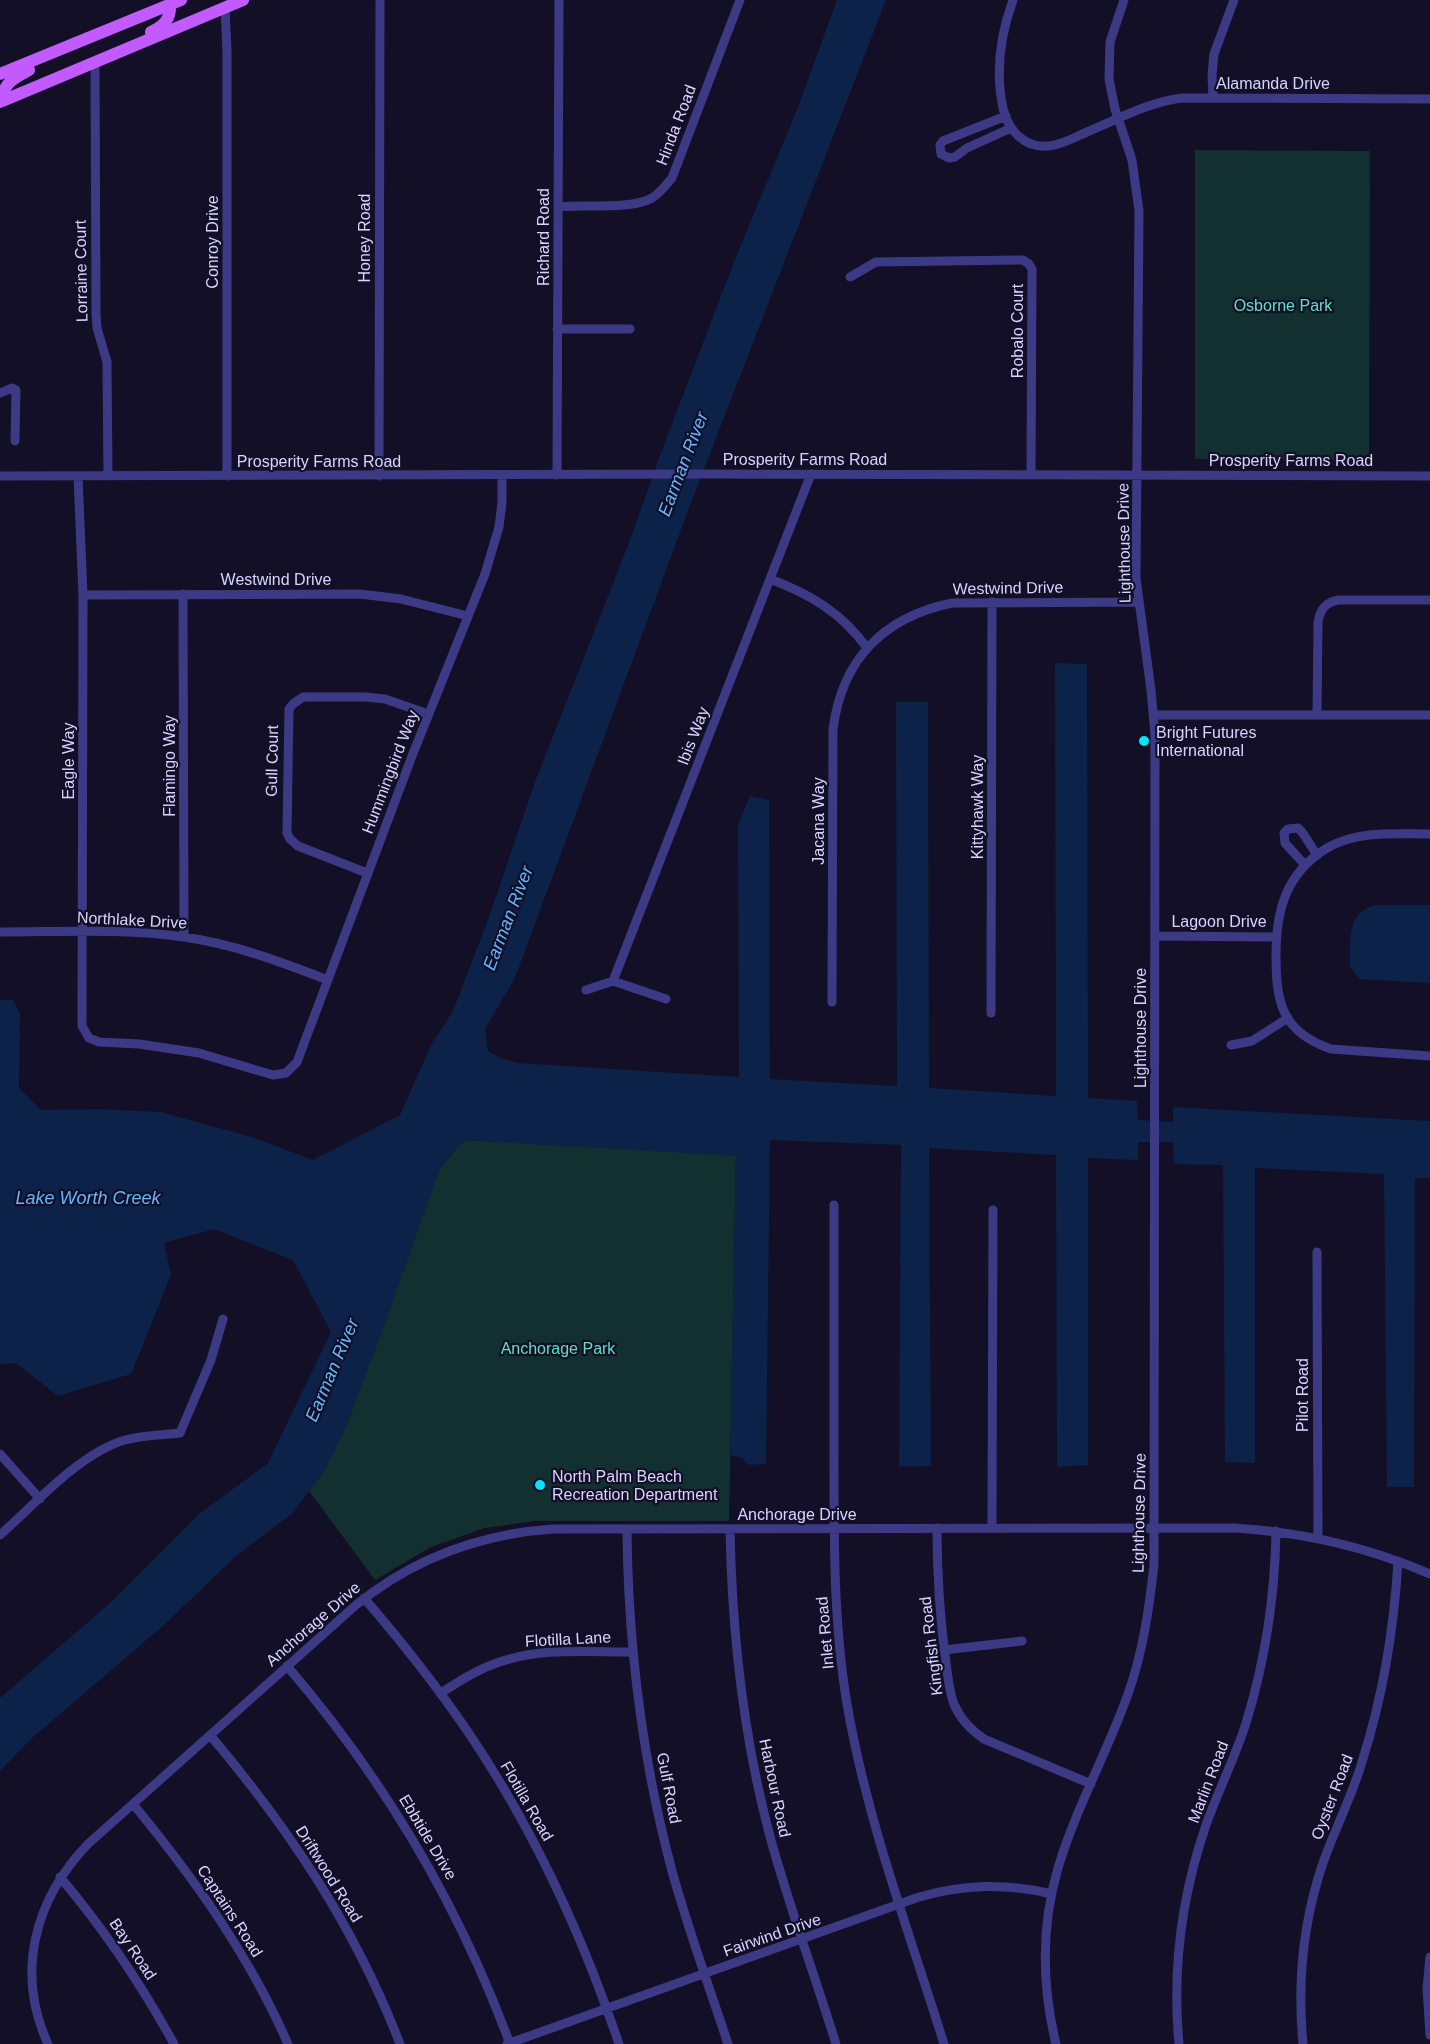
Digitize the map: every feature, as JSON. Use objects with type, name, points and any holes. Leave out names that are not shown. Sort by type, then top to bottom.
[{"type":"main road","points":[[1,102],[243,0]]},
{"type":"main road","points":[[90,65],[106,50],[160,28],[167,20],[175,2]]},
{"type":"main road","points":[[0,74],[175,2]]},
{"type":"main road","points":[[1,102],[3,88],[8,83],[55,52]]},
{"type":"street","name":"Honey Road","points":[[379,476],[380,0]]},
{"type":"street","name":"Richard Road","points":[[557,475],[558,0]]},
{"type":"street","name":"Hinda Road","points":[[558,207],[636,204],[662,191],[672,178],[740,0]]},
{"type":"street","points":[[1006,116],[943,141],[939,149],[940,154],[949,158],[955,157],[967,148],[1011,128],[1006,116],[999,78],[999,57],[1005,22],[1013,0]]},
{"type":"street","name":"Lighthouse Drive","points":[[1056,2044],[1045,1971],[1045,1945],[1052,1894],[1066,1844],[1118,1722],[1138,1660],[1150,1597],[1155,1528],[1154,715],[1139,602],[1136,546],[1139,211],[1132,160],[1110,91],[1108,67],[1110,42],[1124,0]]},
{"type":"street","points":[[1213,98],[1214,54],[1234,0]]},
{"type":"street","name":"Conroy Drive","points":[[225,8],[227,52],[227,476]]},
{"type":"street","name":"Lorraine Court","points":[[90,65],[96,313],[97,328],[107,362],[108,476]]},
{"type":"street","name":"Alamanda Drive","points":[[1011,128],[1028,142],[1048,146],[1061,143],[1168,100],[1213,98],[1430,99]]},
{"type":"street","name":"Robalo Court","points":[[850,277],[876,262],[1023,260],[1029,264],[1032,269],[1031,475]]},
{"type":"street","points":[[558,329],[630,329]]},
{"type":"street","points":[[0,393],[12,388],[16,390],[15,441]]},
{"type":"street","name":"Prosperity Farms Road","points":[[0,476],[811,474],[1430,476]]},
{"type":"street","name":"Ibis Way","points":[[613,981],[811,474]]},
{"type":"street","name":"Hummingbird Way","points":[[286,1073],[297,1062],[428,714],[485,574],[499,527],[502,475]]},
{"type":"street","name":"Eagle Way","points":[[78,476],[83,594],[82,1026],[86,1034],[94,1041],[169,1048],[219,1058],[273,1075],[286,1073]]},
{"type":"street","points":[[771,579],[798,590],[833,610],[848,624],[867,648]]},
{"type":"street","name":"Westwind Drive","points":[[83,594],[376,595],[468,616]]},
{"type":"street","name":"Flamingo Way","points":[[183,594],[184,937]]},
{"type":"street","points":[[1317,715],[1318,622],[1319,615],[1326,604],[1339,600],[1430,600]]},
{"type":"street","name":"Kittyhawk Way","points":[[991,1013],[992,602]]},
{"type":"street","name":"Westwind Drive","points":[[867,648],[894,625],[916,613],[952,603],[1139,602]]},
{"type":"street","name":"Jacana Way","points":[[832,1002],[833,729],[844,684],[867,648]]},
{"type":"street","name":"Gull Court","points":[[367,873],[298,846],[287,833],[289,710],[303,697],[366,697],[385,699],[428,714]]},
{"type":"street","points":[[1154,715],[1430,715]]},
{"type":"street","points":[[1305,865],[1285,843],[1283,837],[1288,829],[1298,828],[1317,855]]},
{"type":"street","name":"Lagoon Drive","points":[[1155,936],[1276,937],[1277,921],[1285,894],[1305,865],[1317,855],[1356,836],[1430,834]]},
{"type":"street","name":"Northlake Drive","points":[[0,932],[122,932],[184,937],[251,952],[328,980]]},
{"type":"street","points":[[1276,937],[1276,984],[1280,1001],[1288,1018],[1299,1032],[1331,1048],[1430,1056]]},
{"type":"street","points":[[586,990],[613,981],[666,999]]},
{"type":"street","points":[[1231,1045],[1252,1041],[1288,1018]]},
{"type":"street","name":"Inlet Road","points":[[834,1205],[836,1606],[847,1701],[867,1801],[944,2044]]},
{"type":"street","points":[[992,1528],[993,1210]]},
{"type":"street","name":"Pilot Road","points":[[1317,1252],[1318,1538]]},
{"type":"street","points":[[0,1535],[81,1463],[107,1447],[141,1437],[180,1433],[211,1360],[223,1319]]},
{"type":"street","points":[[0,1454],[40,1499]]},
{"type":"street","name":"Kingfish Road","points":[[937,1528],[939,1597],[944,1650],[952,1700],[962,1720],[984,1739],[1091,1784]]},
{"type":"street","name":"Anchorage Drive","points":[[48,2044],[35,2005],[32,1962],[40,1921],[47,1901],[60,1877],[88,1844],[364,1598],[415,1565],[454,1548],[478,1540],[528,1531],[1235,1528],[1276,1531],[1350,1545],[1430,1574]]},
{"type":"street","name":"Gulf Road","points":[[627,1529],[633,1652],[640,1710],[658,1813],[672,1870],[728,2044]]},
{"type":"street","name":"Harbour Road","points":[[730,1529],[735,1629],[748,1734],[770,1838],[836,2044]]},
{"type":"street","name":"Marlin Road","points":[[1179,2044],[1177,1976],[1185,1905],[1197,1853],[1245,1725],[1255,1690],[1270,1619],[1276,1531]]},
{"type":"street","name":"Oyster Road","points":[[1303,2044],[1300,1989],[1303,1946],[1308,1919],[1325,1858],[1348,1801],[1373,1726],[1389,1650],[1398,1561]]},
{"type":"street","name":"Flotilla Road","points":[[364,1598],[441,1693],[524,1823],[569,1913],[619,2044]]},
{"type":"street","points":[[944,1650],[1023,1641]]},
{"type":"street","name":"Flotilla Lane","points":[[441,1693],[482,1669],[518,1657],[562,1652],[633,1652]]},
{"type":"street","name":"Ebbtide Drive","points":[[287,1666],[342,1732],[370,1771],[428,1863],[471,1948],[509,2044]]},
{"type":"street","name":"Driftwood Road","points":[[210,1735],[276,1817],[326,1893],[374,1984],[400,2044]]},
{"type":"street","name":"Captains Road","points":[[133,1804],[169,1847],[220,1918],[264,1993],[288,2044]]},
{"type":"street","name":"Bay Road","points":[[60,1877],[103,1930],[132,1972],[174,2044]]},
{"type":"street","name":"Fairwind Drive","points":[[509,2044],[919,1897],[965,1887],[1013,1886],[1052,1894]]},
{"type":"street","points":[[1430,1957],[1427,1988],[1430,2035]]},
{"type":"green space","name":"Osborne Park","points":[[1195,150],[1370,151],[1369,460],[1195,459]]},
{"type":"green space","name":"Anchorage Park","points":[[464,1140],[736,1155],[729,1521],[534,1521],[485,1528],[431,1547],[375,1580],[309,1491],[327,1466],[440,1168]]},
{"type":"water","name":"Lake Worth Creek","points":[[837,0],[886,0],[692,500],[515,978],[485,1029],[488,1051],[500,1058],[518,1063],[739,1077],[738,824],[750,796],[769,800],[770,1079],[897,1086],[896,702],[928,702],[929,1088],[1056,1096],[1055,663],[1087,664],[1088,1098],[1137,1101],[1138,1120],[1173,1122],[1173,1107],[1430,1121],[1430,1178],[1415,1178],[1414,1487],[1387,1487],[1384,1174],[1255,1168],[1255,1463],[1225,1462],[1223,1165],[1174,1164],[1173,1142],[1138,1142],[1138,1160],[1088,1158],[1088,1465],[1057,1467],[1056,1155],[929,1148],[931,1466],[899,1467],[901,1145],[770,1140],[766,1464],[749,1465],[742,1458],[730,1455],[736,1156],[464,1140],[440,1168],[344,1432],[327,1466],[294,1512],[236,1556],[164,1625],[31,1739],[0,1771],[0,1698],[110,1603],[198,1515],[268,1463],[331,1332],[293,1260],[214,1229],[164,1243],[171,1275],[131,1374],[58,1396],[16,1363],[0,1364],[0,1000],[13,1000],[20,1014],[19,1088],[41,1110],[97,1109],[161,1112],[255,1138],[313,1160],[400,1115],[432,1043],[453,1011],[489,917],[535,782],[630,540],[734,262],[798,107]]},
{"type":"water","points":[[1375,905],[1430,905],[1430,983],[1360,979],[1350,967],[1350,939],[1354,922],[1366,909]]},
{"type":"place","name":"Bright Futures International","points":[[1144,741]]},
{"type":"place","name":"North Palm Beach Recreation Department","points":[[540,1485]]},
{"type":"water label","name":"Earman River","points":[[683,464]]},
{"type":"water label","name":"Earman River","points":[[508,918]]},
{"type":"water label","name":"Earman River","points":[[332,1370]]}]
